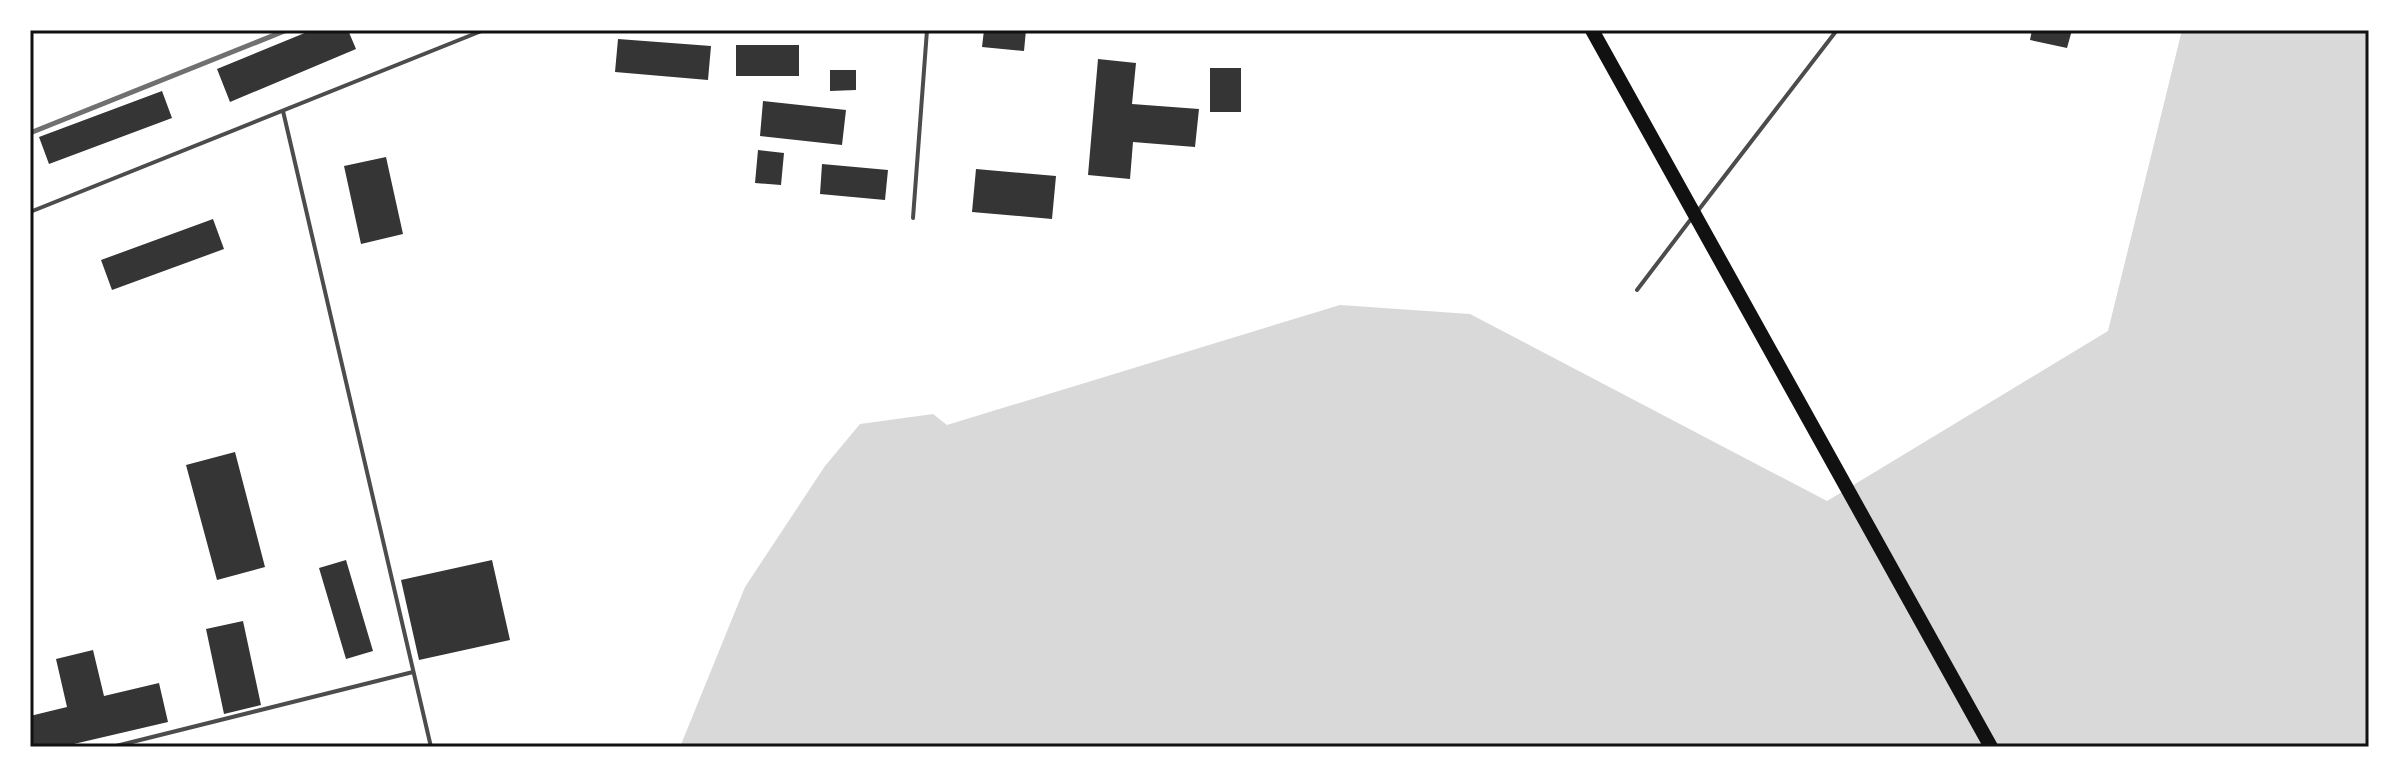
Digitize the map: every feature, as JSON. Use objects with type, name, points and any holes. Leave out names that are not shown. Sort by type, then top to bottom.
[{"type":"highway","points":[[1592,30],[1991,747]]},
{"type":"lane","points":[[30,212],[484,30]]},
{"type":"lane","points":[[913,218],[927,30]]},
{"type":"lane","points":[[1637,290],[1837,30]]},
{"type":"lane","points":[[283,111],[431,747]]},
{"type":"lane","points":[[112,747],[413,672]]},
{"type":"shaded area","points":[[2182,30],[2369,30],[2369,747],[680,747],[745,587],[825,466],[860,424],[933,414],[947,425],[1340,305],[1470,314],[1827,501],[2108,331]]},
{"type":"building","points":[[312,30],[348,30],[356,49],[230,102],[217,69]]},
{"type":"building","points":[[984,30],[1026,30],[1024,51],[982,47]]},
{"type":"building","points":[[2032,30],[2072,30],[2067,48],[2030,40]]},
{"type":"building","points":[[618,39],[711,46],[708,80],[615,72]]},
{"type":"building","points":[[736,45],[799,45],[799,76],[736,76]]},
{"type":"building","points":[[1098,59],[1136,63],[1132,104],[1199,109],[1195,147],[1133,142],[1130,179],[1088,175]]},
{"type":"building","points":[[1210,68],[1241,68],[1241,112],[1210,112]]},
{"type":"building","points":[[830,70],[856,70],[856,90],[830,91]]},
{"type":"building","points":[[162,91],[172,118],[49,164],[39,137]]},
{"type":"building","points":[[763,101],[846,110],[842,145],[760,136]]},
{"type":"building","points":[[758,150],[784,153],[781,185],[755,183]]},
{"type":"building","points":[[386,157],[403,234],[361,244],[344,166]]},
{"type":"building","points":[[822,164],[888,170],[885,200],[820,194]]},
{"type":"building","points":[[976,169],[1056,176],[1052,219],[972,212]]},
{"type":"building","points":[[213,219],[224,249],[112,290],[101,260]]},
{"type":"building","points":[[235,452],[265,567],[217,580],[186,465]]},
{"type":"building","points":[[346,560],[373,651],[346,659],[319,568]]},
{"type":"building","points":[[492,560],[510,640],[419,660],[401,580]]},
{"type":"building","points":[[243,621],[261,705],[224,714],[206,629]]},
{"type":"building","points":[[93,650],[104,696],[159,683],[168,722],[61,747],[30,747],[30,716],[67,707],[56,659]]},
{"type":"railway","points":[[30,133],[287,30]]}]
